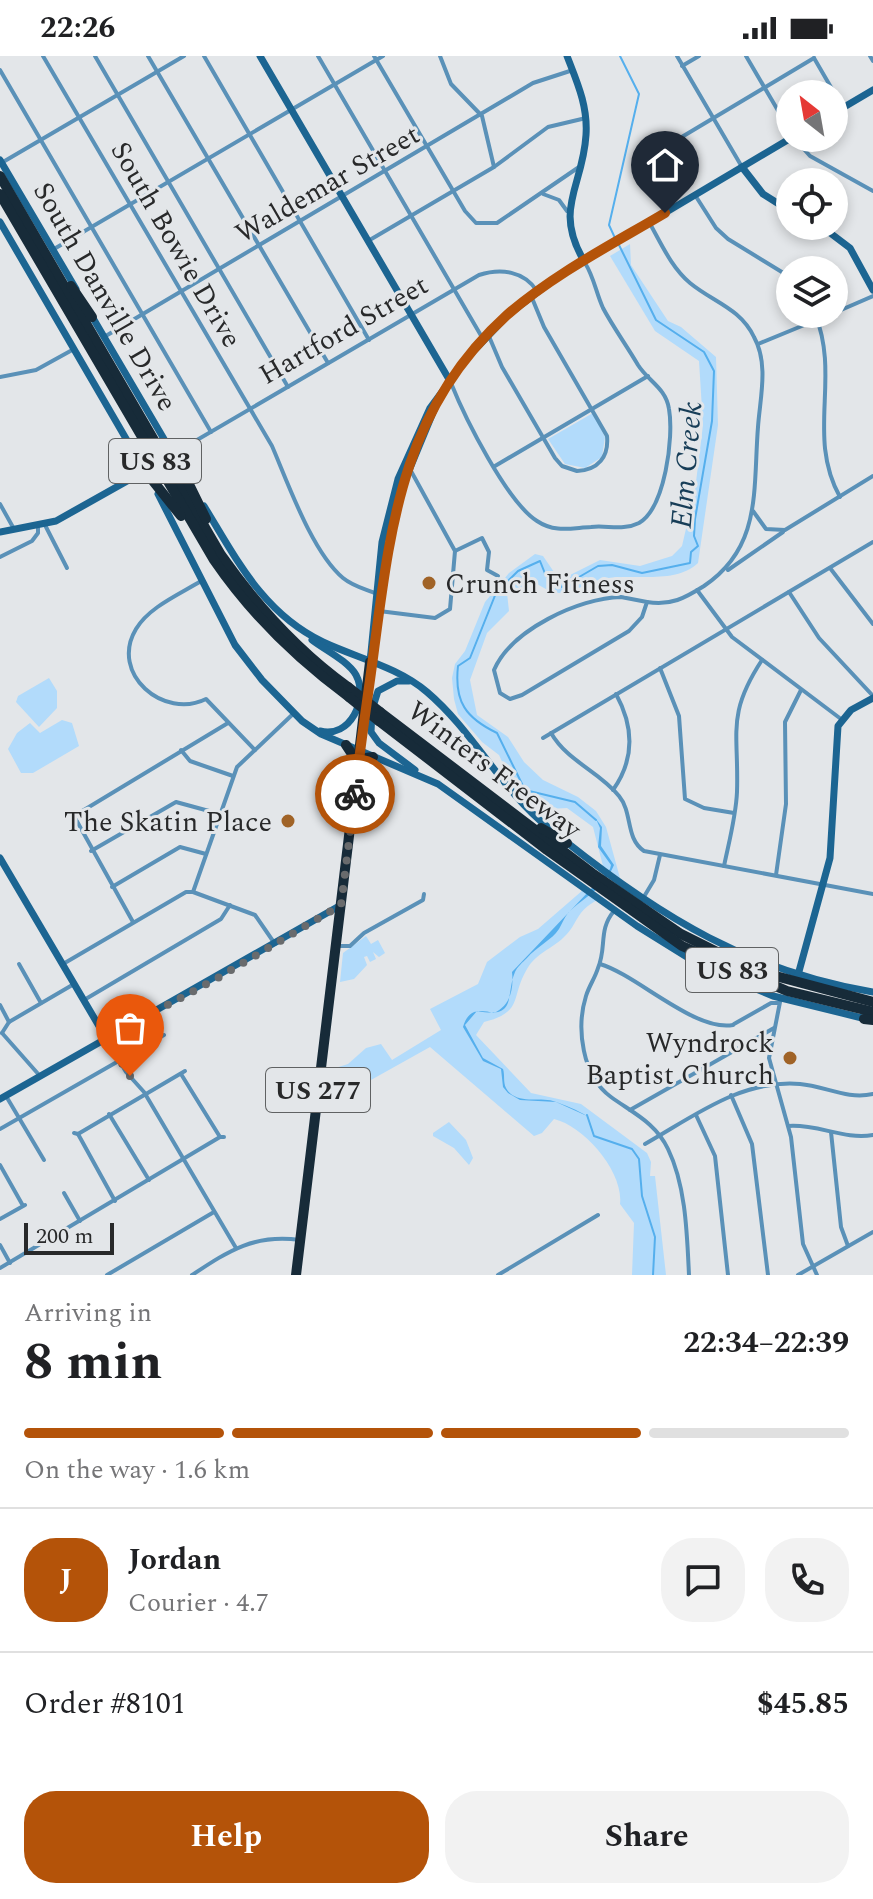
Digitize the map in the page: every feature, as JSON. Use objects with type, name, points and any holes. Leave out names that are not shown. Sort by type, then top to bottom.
[{"type":"highway","name":"Winters Freeway","points":[[0,176],[234,574],[303,651],[348,692]]},
{"type":"highway","name":"Winters Freeway","points":[[0,194],[217,565],[254,614],[297,656],[451,767],[590,876]]},
{"type":"highway","points":[[23,215],[92,317]]},
{"type":"highway","points":[[179,464],[234,574]]},
{"type":"highway","points":[[145,471],[217,565]]},
{"type":"highway","name":"US 277","points":[[296,1275],[371,653]]},
{"type":"highway","name":"Winters Freeway","points":[[380,716],[461,785],[590,876],[660,931],[716,963],[787,991],[871,1018]]},
{"type":"highway","points":[[346,745],[358,767],[366,758],[373,757]]},
{"type":"highway","points":[[451,767],[567,843]]},
{"type":"highway","points":[[461,785],[564,871]]},
{"type":"highway","name":"Winters Freeway","points":[[609,890],[681,934],[753,970],[873,1002]]},
{"type":"main road","points":[[260,56],[450,381]]},
{"type":"main road","points":[[567,56],[586,118],[580,167],[567,211],[570,230],[584,261]]},
{"type":"main road","points":[[848,105],[873,90]]},
{"type":"main road","points":[[371,653],[384,531],[407,462],[431,410],[450,381],[486,337],[534,294],[610,245],[776,148]]},
{"type":"main road","name":"South Danville Drive","points":[[1,161],[247,578],[265,600],[297,628],[355,655],[371,653],[384,667],[412,681],[445,708],[518,799],[567,843],[590,876]]},
{"type":"main road","points":[[742,167],[763,194],[776,202]]},
{"type":"main road","points":[[0,222],[145,471],[235,645],[293,714],[311,727],[359,751],[422,776]]},
{"type":"main road","points":[[839,240],[850,248],[873,290]]},
{"type":"main road","points":[[371,653],[388,540],[407,462]]},
{"type":"main road","points":[[0,532],[41,526],[145,471]]},
{"type":"main road","points":[[297,628],[354,672],[359,682],[355,714],[348,724],[331,732],[311,727]]},
{"type":"main road","points":[[355,655],[371,653]]},
{"type":"main road","points":[[395,672],[374,699],[371,732],[379,743],[422,776],[476,808],[564,871],[590,876]]},
{"type":"main road","points":[[384,685],[412,681]]},
{"type":"main road","points":[[798,975],[824,884],[832,841],[841,719],[873,697]]},
{"type":"main road","points":[[0,858],[106,1038]]},
{"type":"main road","points":[[609,890],[642,900],[720,945],[798,975],[873,992]]},
{"type":"main road","points":[[609,890],[615,909],[703,967],[780,1000],[871,1018]]},
{"type":"main road","points":[[3,1098],[341,905]]},
{"type":"street","name":"South Bowie Drive","points":[[43,56],[272,446],[286,486],[334,569],[352,585],[376,592]]},
{"type":"street","points":[[95,56],[288,387]]},
{"type":"street","points":[[148,56],[328,363]]},
{"type":"street","points":[[1,161],[184,56]]},
{"type":"street","points":[[204,56],[369,340]]},
{"type":"street","points":[[318,56],[543,438],[562,466],[577,471],[593,468],[604,457],[608,446],[607,436],[544,327],[534,294]]},
{"type":"street","points":[[53,249],[383,56]]},
{"type":"street","points":[[440,56],[451,84],[482,116],[494,167]]},
{"type":"street","points":[[677,56],[742,167]]},
{"type":"street","points":[[682,66],[699,56]]},
{"type":"street","points":[[746,56],[776,107]]},
{"type":"street","points":[[665,213],[656,187],[657,164],[661,153],[671,142],[813,57],[827,80]]},
{"type":"street","points":[[375,58],[468,216],[481,225],[497,223],[580,167]]},
{"type":"street","points":[[0,70],[211,432]]},
{"type":"street","name":"Waldemar Street","points":[[104,337],[482,116],[533,83],[573,70]]},
{"type":"street","points":[[368,241],[494,167],[548,127],[586,118]]},
{"type":"street","points":[[806,152],[873,191]]},
{"type":"street","points":[[540,194],[554,197],[567,211]]},
{"type":"street","points":[[695,195],[716,228],[728,239],[776,268]]},
{"type":"street","points":[[649,222],[684,278],[734,311],[758,344],[762,377],[752,510],[746,540],[723,573]]},
{"type":"street","points":[[450,381],[461,408],[526,513],[546,526],[567,530],[620,528],[639,522],[656,504],[670,442],[668,404],[604,309],[584,261]]},
{"type":"street","name":"Hartford Street","points":[[173,454],[479,275],[495,272],[523,276],[534,294]]},
{"type":"street","points":[[848,306],[873,296]]},
{"type":"street","points":[[758,344],[792,328]]},
{"type":"street","points":[[819,328],[827,354],[823,455],[840,497]]},
{"type":"street","points":[[0,377],[36,370],[74,349]]},
{"type":"street","points":[[495,466],[648,376]]},
{"type":"street","points":[[376,592],[379,607],[435,618],[448,613],[455,551],[407,462]]},
{"type":"street","points":[[647,602],[642,617],[629,631],[522,695],[510,699],[496,688],[493,677],[497,663],[527,634],[558,616],[604,599],[670,603],[697,590],[785,530],[873,476]]},
{"type":"street","points":[[0,504],[16,531]]},
{"type":"street","points":[[752,510],[766,529],[785,530]]},
{"type":"street","points":[[0,557],[32,541],[41,526]]},
{"type":"street","points":[[41,526],[67,568]]},
{"type":"street","points":[[455,551],[477,537],[482,538],[489,552],[487,570],[498,576]]},
{"type":"street","points":[[543,738],[873,543]]},
{"type":"street","points":[[830,568],[873,624]]},
{"type":"street","points":[[203,580],[145,618],[136,629],[130,653],[138,681],[153,698],[176,706],[206,699],[255,750]]},
{"type":"street","points":[[697,590],[725,630],[841,719]]},
{"type":"street","points":[[789,592],[819,638],[873,697]]},
{"type":"street","points":[[724,867],[734,813],[736,712],[746,685],[762,660]]},
{"type":"street","points":[[660,668],[679,716],[685,799],[704,808],[734,813]]},
{"type":"street","points":[[776,876],[786,804],[785,722],[801,690]]},
{"type":"street","points":[[613,790],[629,765],[630,753],[626,715],[616,694]]},
{"type":"street","points":[[193,892],[233,776],[293,714]]},
{"type":"street","points":[[133,922],[73,822],[77,811],[228,723]]},
{"type":"street","points":[[551,733],[569,757],[613,790],[627,809],[635,844],[644,851],[873,894]]},
{"type":"street","points":[[181,750],[190,761],[233,776]]},
{"type":"street","points":[[91,851],[176,802],[220,814]]},
{"type":"street","points":[[112,887],[180,847],[206,854]]},
{"type":"street","points":[[642,900],[654,880],[660,855]]},
{"type":"street","points":[[63,964],[186,892],[255,915],[275,944]]},
{"type":"street","points":[[336,945],[350,946],[364,933],[423,900],[424,894]]},
{"type":"street","points":[[84,1000],[221,919],[230,905]]},
{"type":"street","points":[[615,909],[602,930],[600,964],[582,1014],[587,1064],[599,1087],[661,1135],[678,1172],[689,1275]]},
{"type":"street","points":[[19,964],[41,1003]]},
{"type":"street","points":[[600,964],[719,1026],[734,1024],[780,1000]]},
{"type":"street","points":[[40,1076],[1,1033],[9,1022],[74,984]]},
{"type":"street","points":[[780,1000],[769,1058],[788,1126],[802,1234],[817,1275]]},
{"type":"street","points":[[0,1005],[9,1022]]},
{"type":"street","points":[[630,1110],[774,1028]]},
{"type":"street","points":[[0,1129],[164,1035]]},
{"type":"street","points":[[106,1038],[118,1060],[144,1092],[236,1248]]},
{"type":"street","points":[[0,1268],[10,1263],[115,1201],[222,1137],[183,1072],[76,1134],[115,1201]]},
{"type":"street","points":[[645,1144],[731,1095],[800,1084],[847,1095],[873,1094]]},
{"type":"street","points":[[731,1095],[752,1144],[768,1275]]},
{"type":"street","points":[[3,1098],[44,1160]]},
{"type":"street","points":[[108,1113],[149,1180]]},
{"type":"street","points":[[696,1115],[715,1156],[728,1275]]},
{"type":"street","points":[[788,1126],[873,1135]]},
{"type":"street","points":[[831,1132],[841,1227],[848,1246]]},
{"type":"street","points":[[0,1165],[23,1204],[0,1219]]},
{"type":"street","points":[[64,1193],[80,1221]]},
{"type":"street","points":[[107,1275],[214,1212]]},
{"type":"street","points":[[498,1275],[598,1215]]},
{"type":"street","points":[[798,1275],[873,1232]]},
{"type":"street","points":[[192,1275],[236,1248],[264,1237],[300,1240]]},
{"type":"street","points":[[0,1245],[10,1263]]},
{"type":"shaded area","points":[[630,244],[631,265],[668,321],[681,327],[716,357],[718,425],[698,563],[679,574],[608,578],[560,593],[537,584],[523,591],[511,588],[507,593],[509,611],[487,633],[470,680],[477,715],[508,737],[524,762],[543,780],[578,797],[596,811],[606,827],[620,878],[603,866],[593,827],[567,808],[549,809],[514,788],[499,755],[482,742],[458,714],[452,678],[455,664],[465,651],[485,602],[509,573],[535,554],[543,556],[554,572],[570,575],[600,560],[640,566],[672,556],[682,546],[695,490],[703,425],[699,361],[655,331],[610,256]]},
{"type":"shaded area","points":[[593,413],[605,437],[602,457],[585,468],[565,464],[548,439]]},
{"type":"shaded area","points":[[49,678],[57,691],[57,708],[39,727],[16,702],[18,696]]},
{"type":"shaded area","points":[[62,720],[72,723],[79,746],[33,773],[21,773],[8,749],[17,733],[30,723],[40,733]]},
{"type":"shaded area","points":[[583,890],[597,900],[584,909],[564,937],[531,964],[511,1008],[505,1014],[484,1022],[476,1035],[531,1093],[581,1104],[647,1153],[651,1162],[650,1176],[655,1176],[666,1275],[632,1275],[634,1223],[620,1204],[620,1191],[609,1165],[589,1141],[566,1123],[554,1119],[542,1133],[534,1136],[430,1047],[328,1104],[329,1070],[348,1064],[366,1048],[381,1044],[392,1060],[441,1030],[430,1009],[478,984],[487,962],[520,937],[538,929]]},
{"type":"shaded area","points":[[366,936],[371,944],[378,940],[385,953],[379,957],[373,952],[376,959],[370,962],[367,956],[364,957],[367,965],[354,979],[340,982],[343,953]]},
{"type":"shaded area","points":[[449,1122],[466,1140],[473,1158],[469,1165],[454,1148],[433,1136]]},
{"type":"water","points":[[596,819],[602,827],[601,846],[614,865],[600,886],[569,912],[610,869],[611,865],[598,847],[600,828]]},
{"type":"water","points":[[568,914],[556,933],[519,966],[512,980],[512,972]]},
{"type":"water","points":[[476,1012],[465,1025],[483,1058],[503,1069],[505,1086],[510,1093],[521,1099],[557,1102],[587,1116],[556,1102],[520,1100],[508,1093],[503,1087],[501,1069],[483,1061],[463,1027],[468,1017]]},
{"type":"waterway","name":"Elm Creek","points":[[615,238],[609,225],[639,94],[620,56]]},
{"type":"waterway","name":"Elm Creek","points":[[596,820],[575,802],[525,790],[497,733],[477,721],[464,707],[457,679],[458,666],[470,658],[496,593],[518,571],[540,561],[546,576],[562,587],[598,566],[612,565],[642,573],[690,563],[691,552],[698,546],[694,536],[695,519],[712,421],[714,371],[704,352],[656,320],[618,243]]},
{"type":"waterway","name":"Elm Creek","points":[[587,1115],[594,1136],[632,1149],[639,1159],[642,1196],[655,1237],[653,1275]]},
{"type":"way so far","points":[[130,1076],[106,1038],[216,979],[341,905],[355,794]]},
{"type":"place","name":"Crunch Fitness","points":[[429,583]]},
{"type":"place","name":"The Skatin Place","points":[[288,821]]},
{"type":"place","name":"Wyndrock Baptist Church","points":[[790,1058]]},
{"type":"route","points":[[355,794],[370,662],[396,502],[408,465],[441,395],[483,339],[537,291],[665,213]]}]
